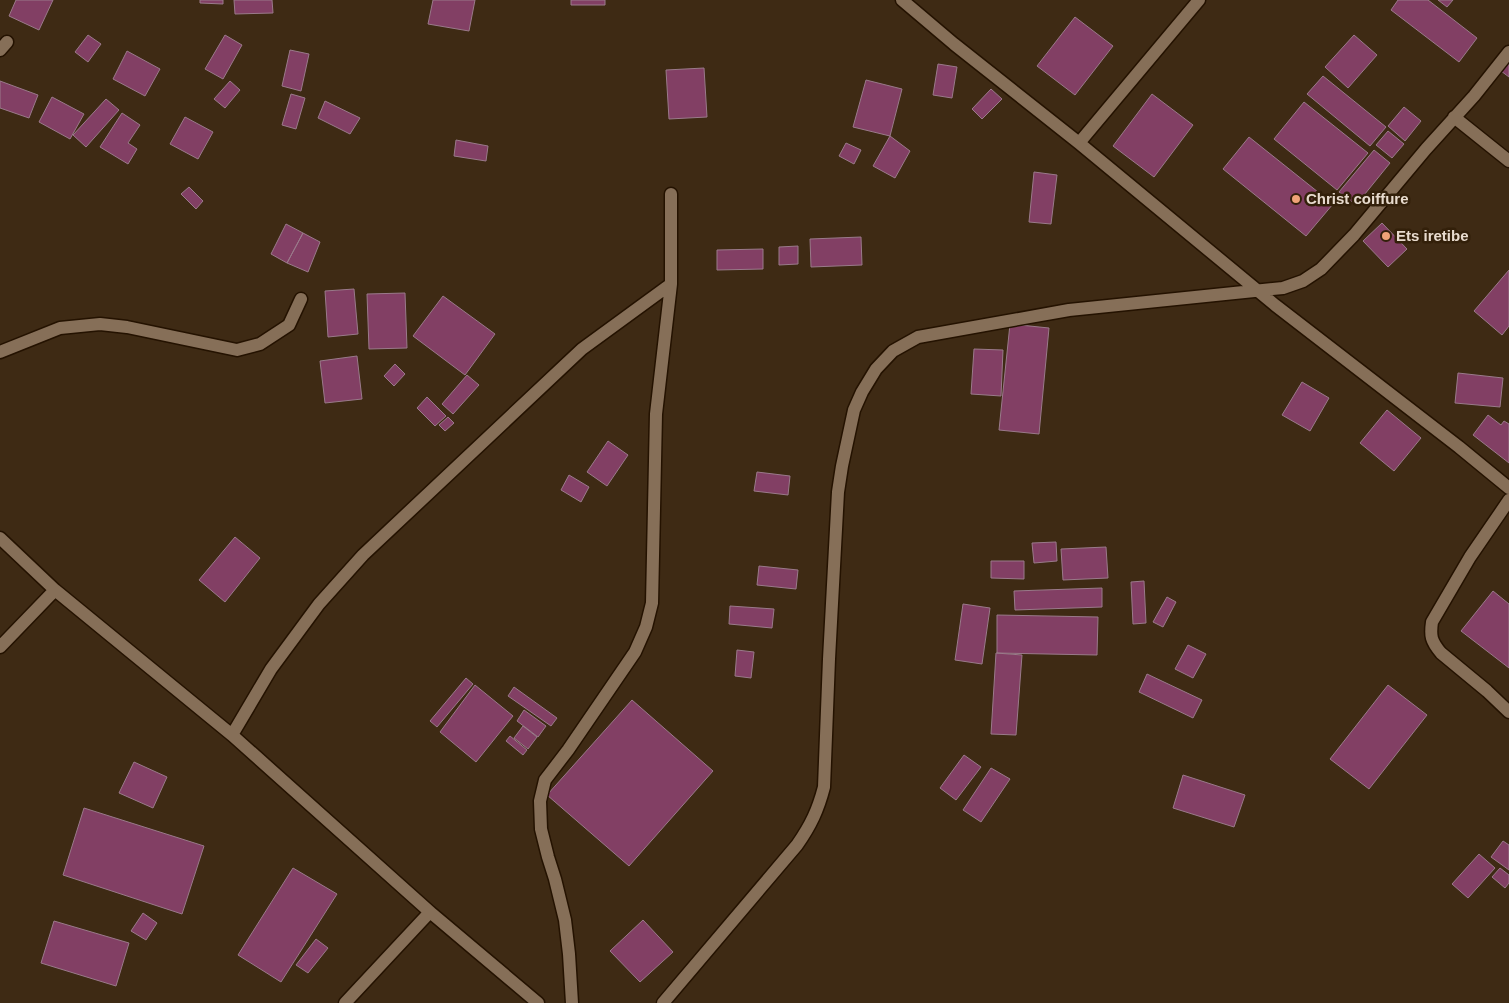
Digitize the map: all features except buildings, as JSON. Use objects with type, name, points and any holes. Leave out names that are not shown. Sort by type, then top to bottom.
[{"type":"street","points":[[902,0],[969,57],[1080,144],[1258,291],[1460,447],[1509,488]]},
{"type":"street","points":[[1080,144],[1199,0]]},
{"type":"street","points":[[663,1003],[797,845],[811,825],[819,804],[824,787],[829,650],[838,492],[842,466],[854,410],[876,369],[892,351],[918,337],[1069,310],[1283,288],[1303,281],[1321,269],[1354,235],[1474,96],[1509,52]]},
{"type":"street","points":[[1454,117],[1509,161]]},
{"type":"street","points":[[572,1003],[565,920],[541,829],[540,801],[545,780],[568,750],[635,652],[646,627],[652,603],[656,414],[670,284],[671,194]]},
{"type":"street","points":[[232,735],[271,669],[319,604],[363,556],[582,349],[670,284]]},
{"type":"street","points":[[0,352],[60,328],[100,324],[127,327],[237,350],[260,344],[288,325],[301,299]]},
{"type":"street","points":[[1509,500],[1470,557],[1432,622],[1430,634],[1441,653],[1509,712]]},
{"type":"street","points":[[0,538],[55,590],[232,735],[430,912],[538,1003]]},
{"type":"street","points":[[0,647],[55,590]]},
{"type":"street","points":[[345,1003],[430,912]]},
{"type":"place","name":"Christ coiffure","points":[[1296,199]]},
{"type":"place","name":"Ets iretibe","points":[[1386,236]]}]
